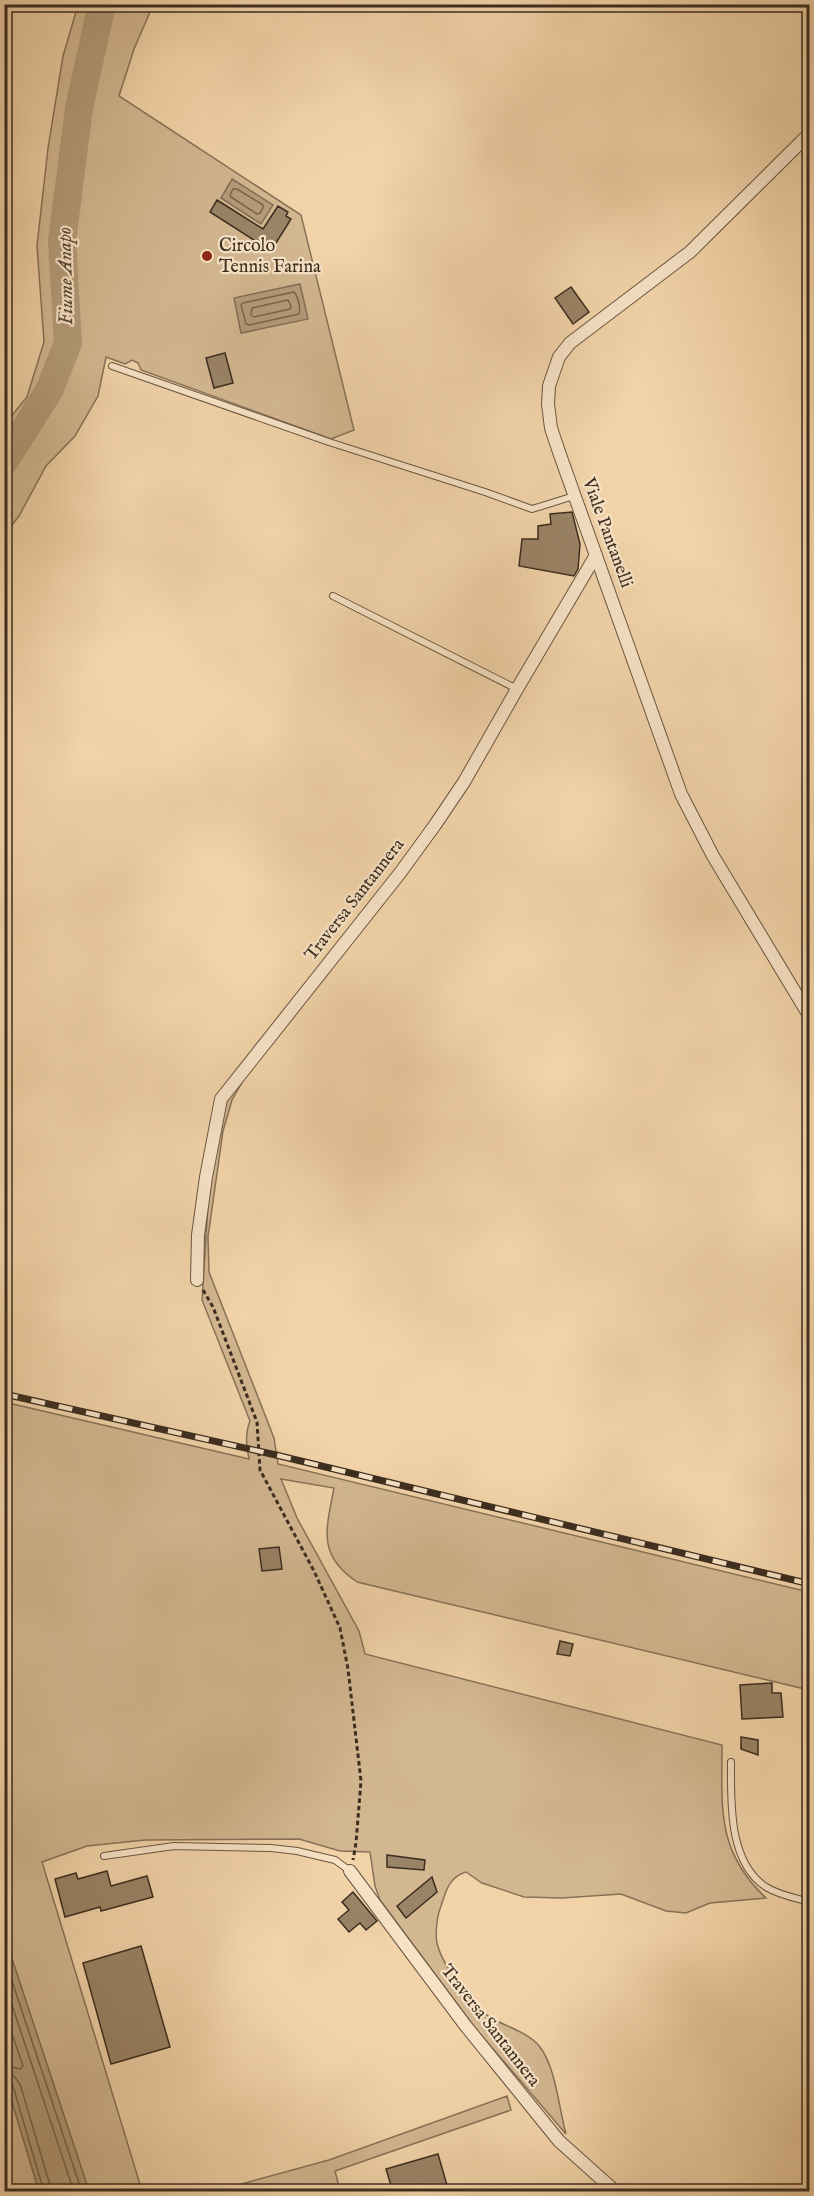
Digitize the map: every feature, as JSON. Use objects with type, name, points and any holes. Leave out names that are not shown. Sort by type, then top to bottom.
[{"type":"street","name":"Viale Pantanelli","points":[[810,133],[690,252],[570,343],[559,357],[549,386],[548,404],[551,428],[681,794],[713,856],[810,1017]]},
{"type":"street","name":"Traversa Santannera","points":[[197,1280],[198,1235],[221,1099],[421,844],[465,782],[596,555]]},
{"type":"street","name":"Traversa Santannera","points":[[351,1871],[465,2025],[559,2141],[616,2192]]},
{"type":"lane","points":[[112,366],[329,442],[531,509],[575,496]]},
{"type":"lane","points":[[333,596],[517,689]]},
{"type":"lane","points":[[731,1762],[734,1829],[738,1846],[749,1869],[757,1880],[776,1893],[810,1902]]},
{"type":"lane","points":[[104,1857],[174,1846],[271,1848],[297,1851],[335,1860],[351,1871]]},
{"type":"path","points":[[197,1280],[213,1307],[257,1422],[260,1470],[314,1571],[340,1628],[348,1669],[361,1781],[356,1843],[351,1871]]},
{"type":"shaded area","name":"Circolo Tennis Farina","points":[[78,5],[153,5],[134,49],[119,96],[301,215],[354,430],[331,439],[141,370],[138,363],[132,360],[125,364],[106,357],[98,396],[75,436],[46,466],[19,516],[5,534],[5,424],[27,397],[44,342],[37,246],[48,148],[63,56]]},
{"type":"shaded area","points":[[248,1072],[232,1100],[223,1131],[208,1237],[209,1272],[274,1438],[278,1464],[809,1592],[809,1690],[357,1582],[335,1562],[330,1551],[327,1529],[334,1488],[281,1479],[297,1518],[359,1631],[365,1654],[722,1745],[723,1809],[730,1846],[750,1881],[766,1898],[710,1903],[686,1913],[666,1911],[621,1894],[562,1898],[524,1897],[482,1883],[466,1872],[452,1881],[437,1919],[436,1939],[440,1952],[452,1974],[477,2006],[493,2019],[530,2038],[540,2047],[550,2066],[566,2134],[475,2028],[380,1900],[375,1886],[370,1852],[340,1851],[299,1839],[145,1840],[87,1846],[42,1862],[142,2191],[89,2191],[5,1938],[4,1402],[249,1459],[246,1440],[250,1421],[202,1300],[209,1189],[225,1103]]},
{"type":"shaded area","points":[[5,2079],[39,2191],[5,2191]]},
{"type":"shaded area","points":[[507,2096],[511,2110],[335,2171],[340,2191],[216,2191],[329,2160]]},
{"type":"water","points":[[232,179],[273,205],[261,224],[221,198]]},
{"type":"water","points":[[300,284],[308,319],[241,333],[234,298]]},
{"type":"water","points":[[5,1938],[89,2191],[39,2191],[5,2079]]},
{"type":"building","points":[[217,200],[263,229],[278,206],[288,212],[286,216],[291,219],[271,251],[210,212]]},
{"type":"building","points":[[571,287],[589,312],[573,324],[555,298]]},
{"type":"building","points":[[225,353],[233,383],[214,388],[206,358]]},
{"type":"building","points":[[572,512],[580,544],[578,569],[574,576],[519,566],[522,539],[538,539],[538,526],[551,524],[550,514]]},
{"type":"building","points":[[279,1547],[282,1569],[262,1571],[259,1549]]},
{"type":"building","points":[[560,1641],[573,1644],[570,1656],[557,1654]]},
{"type":"building","points":[[772,1683],[772,1693],[781,1693],[783,1717],[742,1719],[740,1685]]},
{"type":"building","points":[[741,1737],[758,1740],[758,1755],[741,1749]]},
{"type":"building","points":[[387,1855],[425,1860],[424,1870],[387,1867]]},
{"type":"building","points":[[107,1871],[111,1886],[147,1876],[153,1897],[101,1911],[100,1907],[65,1917],[55,1879],[76,1873],[78,1879]]},
{"type":"building","points":[[432,1877],[437,1892],[406,1918],[397,1906]]},
{"type":"building","points":[[353,1892],[377,1921],[366,1930],[360,1923],[349,1932],[338,1919],[349,1910],[342,1902]]},
{"type":"building","points":[[141,1946],[170,2047],[111,2064],[83,1963]]},
{"type":"building","points":[[438,2154],[449,2192],[393,2192],[386,2169]]},
{"type":"waterway","name":"Fiume Anapo","points":[[4,462],[49,391],[68,343],[62,241],[79,108],[102,4]]},
{"type":"railway","points":[[4,1394],[276,1455],[810,1584]]},
{"type":"place","name":"Circolo Tennis Farina","points":[[207,256]]}]
